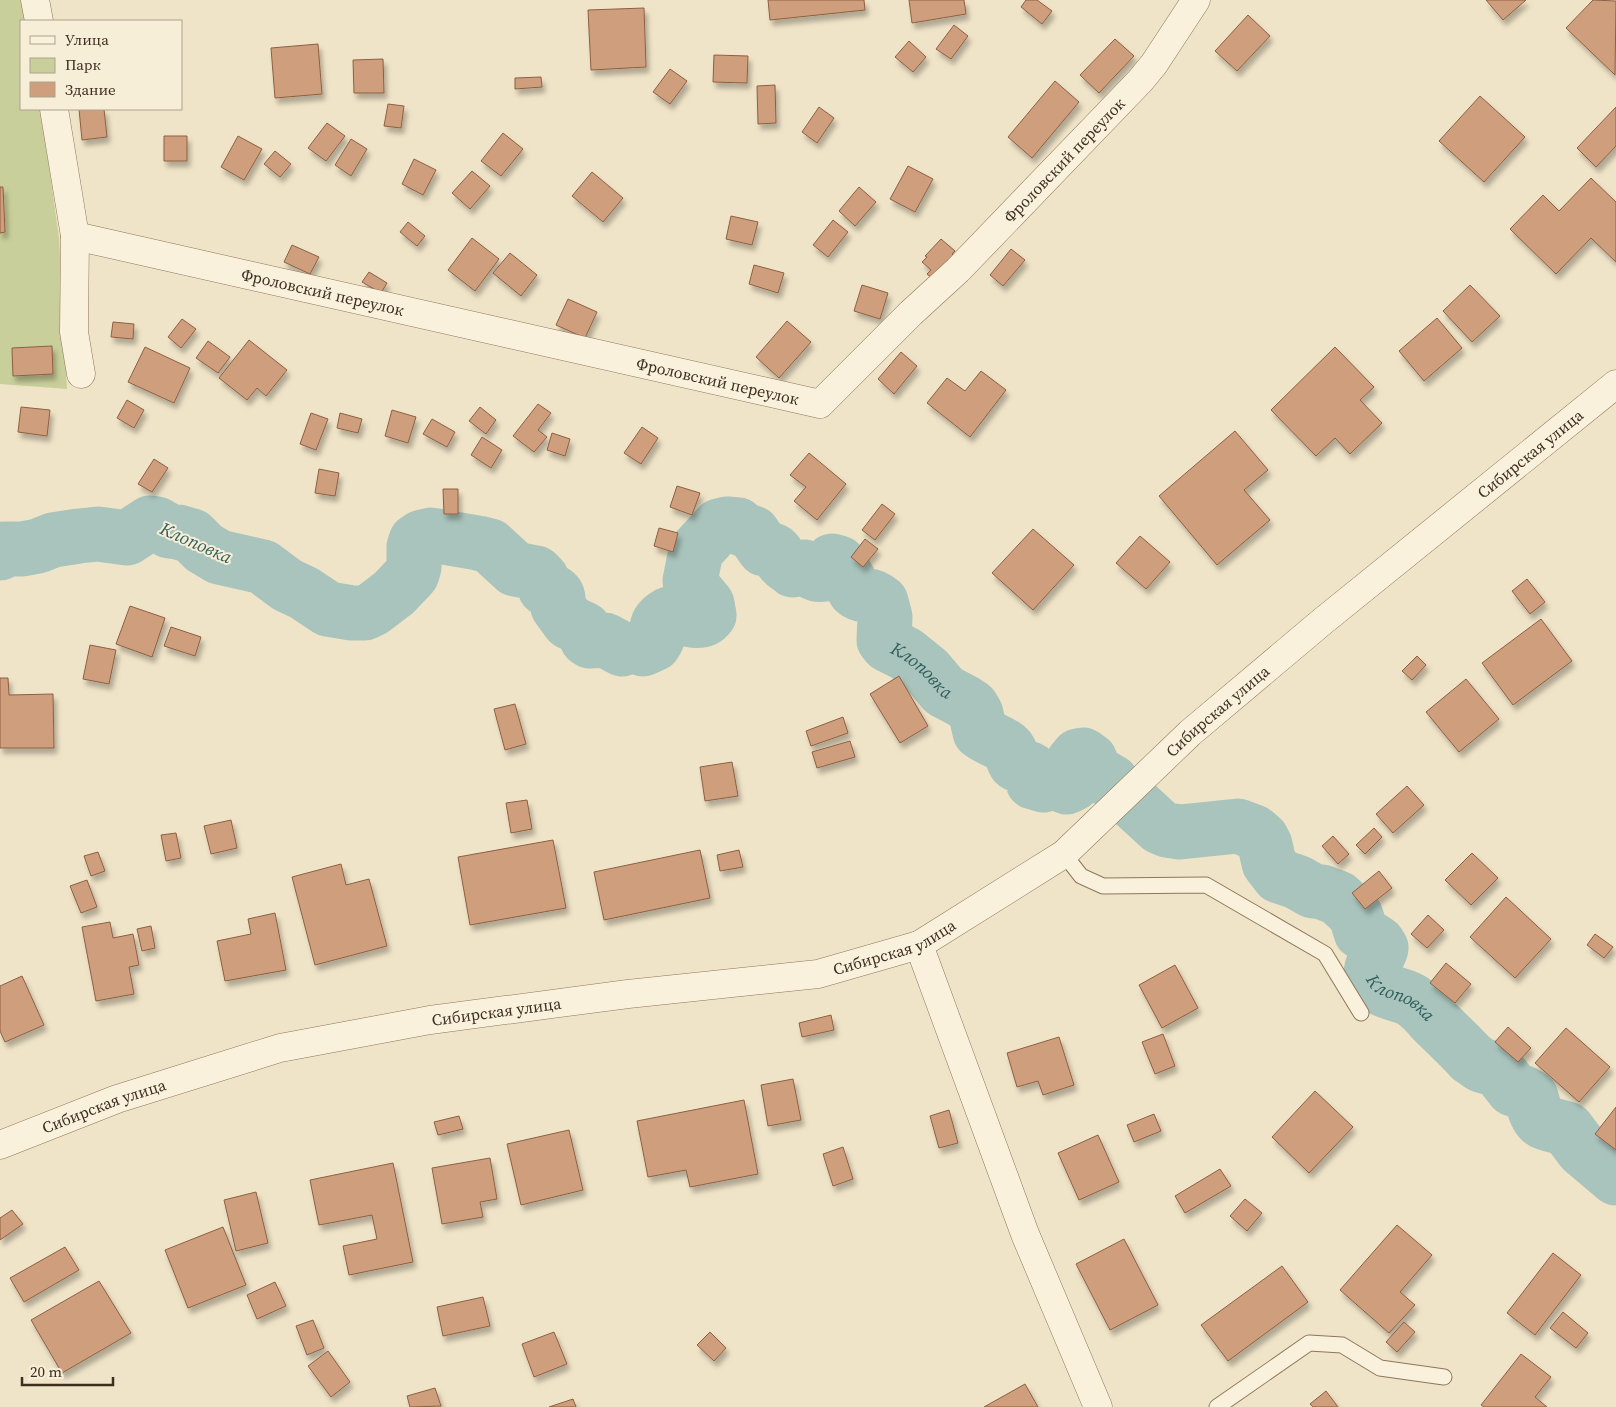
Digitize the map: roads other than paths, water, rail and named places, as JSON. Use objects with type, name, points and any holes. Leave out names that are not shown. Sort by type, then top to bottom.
[{"type":"street","points":[[35,0],[39,20]]},
{"type":"street","name":"Фроловский переулок","points":[[75,236],[820,404],[910,314],[958,270],[1140,81],[1162,52],[1196,0]]},
{"type":"street","points":[[54,110],[75,236],[74,332],[81,374]]},
{"type":"street","name":"Сибирская улица","points":[[0,1144],[117,1099],[280,1048],[430,1020],[628,994],[818,974],[919,945],[1064,854],[1190,733],[1323,621],[1616,384]]},
{"type":"street","points":[[919,945],[1026,1234],[1098,1407]]},
{"type":"lane","points":[[1064,854],[1081,876],[1103,886],[1206,885],[1325,954],[1361,1013]]},
{"type":"lane","points":[[1217,1407],[1309,1343],[1342,1345],[1380,1368],[1444,1377]]},
{"type":"waterway","name":"Клоповка","points":[[0,553],[4,549],[22,549],[38,546],[53,540],[79,536],[98,534],[127,538],[150,523],[157,524],[169,531],[192,536],[204,548],[219,557],[263,567],[287,585],[304,593],[328,609],[365,613],[394,593],[412,574],[416,541],[431,535],[490,546],[515,569],[536,573],[542,579],[545,588],[556,594],[558,607],[569,622],[584,629],[587,639],[590,641],[605,640],[622,649]]},
{"type":"waterway","name":"Клоповка","points":[[643,649],[654,644],[657,639],[656,631],[658,624],[669,614],[690,620],[701,620],[709,615],[707,604],[690,581],[696,551],[719,526],[727,524],[738,525],[742,529],[753,533],[764,549],[776,552],[784,563],[793,570],[804,567],[813,573],[822,574],[830,572],[832,561],[839,563],[855,591],[881,602],[885,617],[884,640],[888,645],[906,654],[927,671],[944,691],[972,707],[976,714],[980,732],[1007,748],[1015,763],[1030,769],[1033,782],[1043,785],[1055,782],[1067,787],[1073,784],[1075,779],[1073,762],[1078,756],[1083,755],[1090,760],[1095,772],[1112,782]]},
{"type":"waterway","name":"Клоповка","points":[[1135,804],[1160,827],[1167,830],[1180,832],[1238,826],[1254,832],[1262,839],[1269,863],[1279,876],[1297,882],[1313,891],[1338,898],[1356,916],[1361,932],[1378,943],[1381,948],[1371,971],[1376,985],[1386,991],[1408,998],[1419,1005],[1471,1058],[1481,1065],[1498,1070],[1513,1089],[1531,1097],[1536,1114],[1542,1121],[1567,1129],[1583,1150],[1616,1178]]}]
